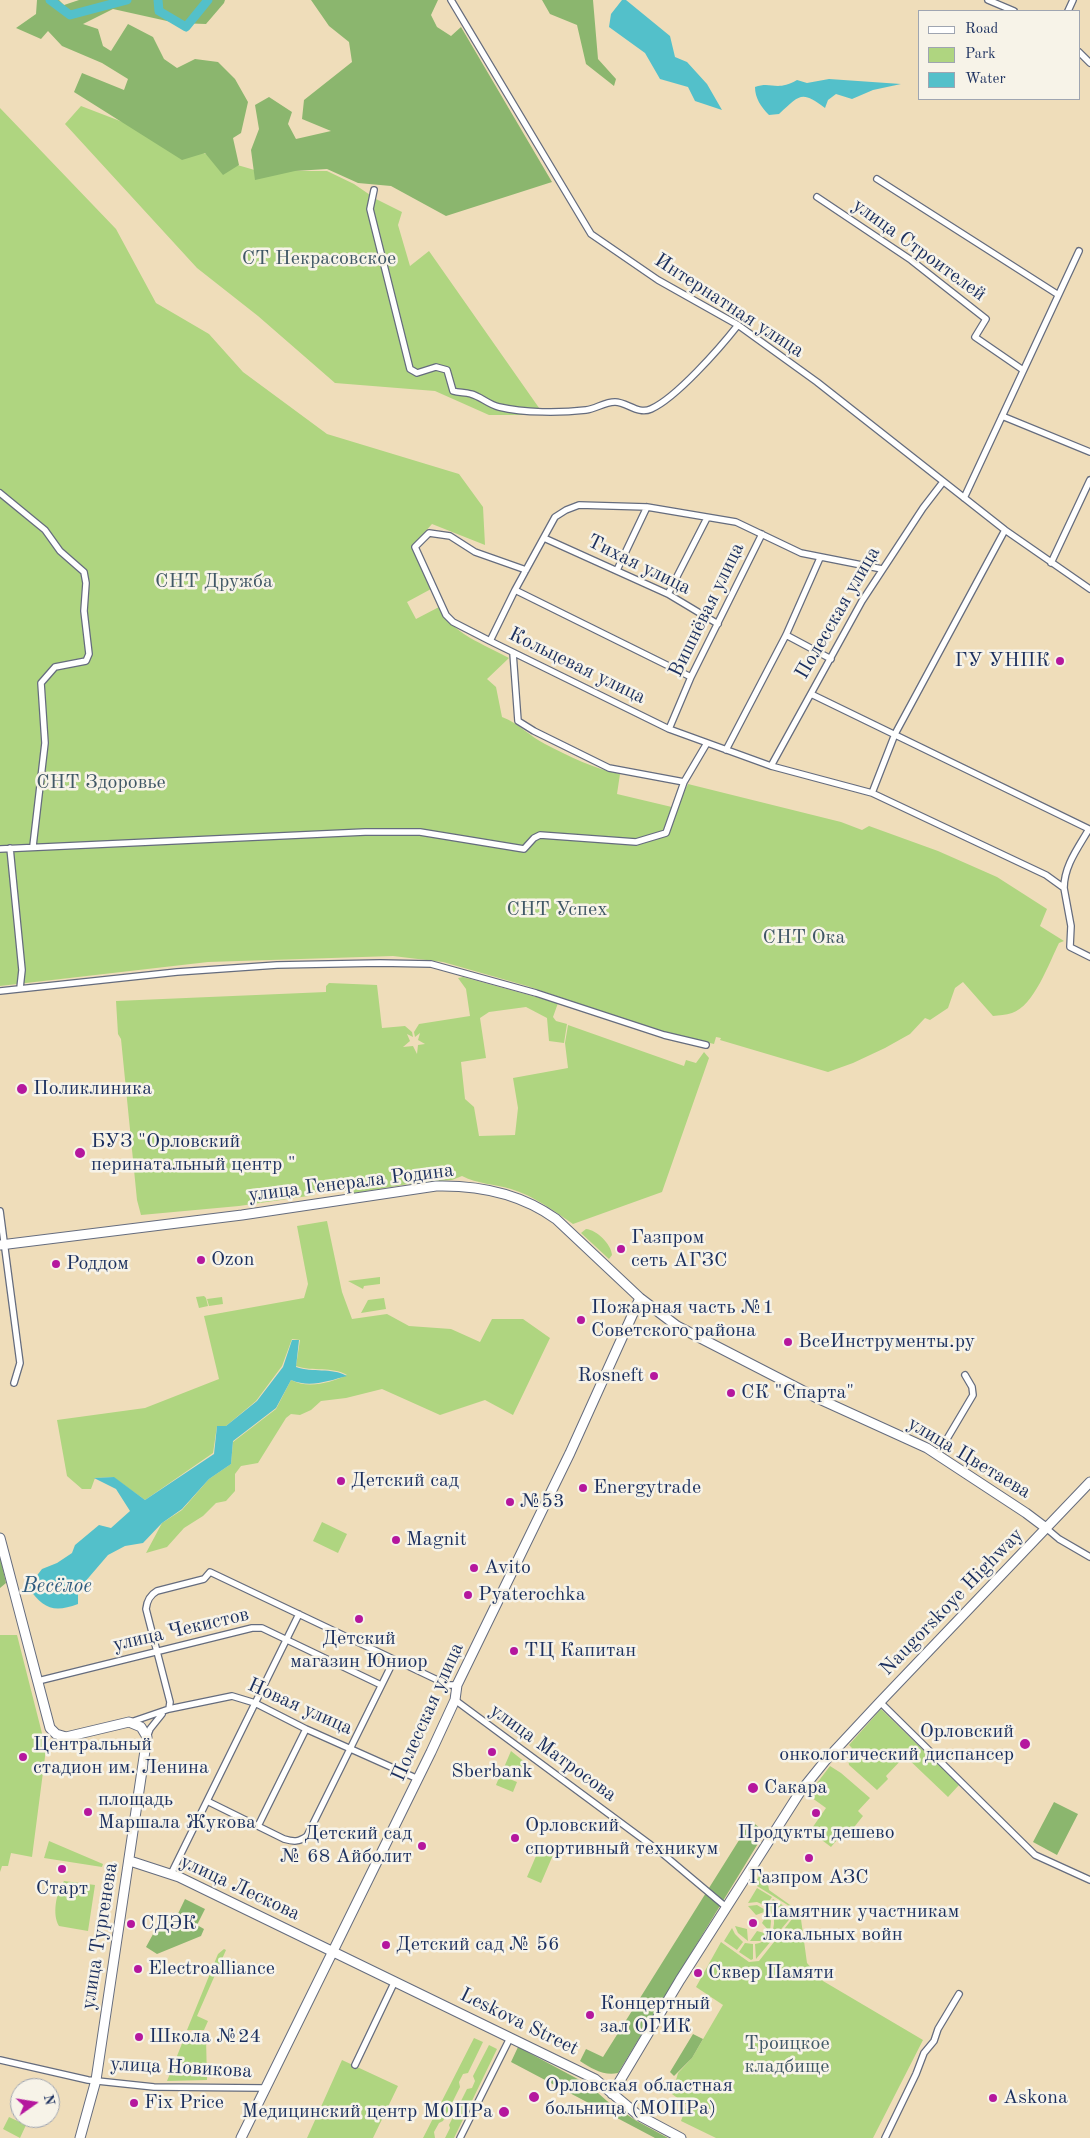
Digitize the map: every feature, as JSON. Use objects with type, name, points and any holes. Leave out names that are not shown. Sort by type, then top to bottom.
[{"type":"main road","name":"улица Генерала Родина","points":[[2,1244],[242,1215],[436,1186],[463,1186],[512,1195],[542,1208],[569,1229],[640,1298]]},
{"type":"main road","name":"улица Цветаева","points":[[640,1298],[683,1329],[818,1398],[938,1454],[1046,1528]]},
{"type":"main road","name":"Полесская улица","points":[[241,2138],[418,1779],[454,1700],[457,1685],[570,1452],[640,1298]]},
{"type":"main road","name":"Naugorskoye Highway","points":[[612,2094],[726,1907],[800,1792],[825,1761],[880,1702],[1090,1482]]},
{"type":"main road","points":[[0,1538],[38,1681]]},
{"type":"main road","name":"Новая улица","points":[[38,1681],[50,1728],[56,1734],[66,1737],[129,1722]]},
{"type":"main road","points":[[129,1722],[141,1727],[148,1737]]},
{"type":"main road","name":"улица Тургенева","points":[[80,2138],[96,2080],[148,1737]]},
{"type":"main road","name":"улица Лескова","points":[[130,1861],[171,1874],[333,1951]]},
{"type":"main road","name":"Leskova Street","points":[[333,1951],[595,2080],[638,2115],[681,2138]]},
{"type":"street","name":"Интернатная улица","points":[[451,0],[591,234],[658,280],[738,325],[817,382],[1005,530],[1090,589]]},
{"type":"street","points":[[988,0],[1012,10]]},
{"type":"street","points":[[1080,53],[1090,63]]},
{"type":"street","points":[[877,179],[1057,294]]},
{"type":"street","points":[[374,190],[370,208],[410,369],[417,373],[436,367],[447,370],[452,391],[471,394],[498,407],[543,412],[588,410],[611,402],[620,402],[645,411],[651,409],[675,392],[717,351],[738,325]]},
{"type":"street","name":"улица Строителей","points":[[817,196],[911,260],[986,319],[975,337],[1023,370]]},
{"type":"street","points":[[964,498],[1057,294],[1079,251]]},
{"type":"street","points":[[1002,416],[1090,452]]},
{"type":"street","points":[[1051,563],[1090,480]]},
{"type":"street","name":"Полесская улица","points":[[771,766],[862,601],[922,508],[943,482]]},
{"type":"street","points":[[0,492],[45,530],[60,551],[84,572],[86,582],[84,611],[89,654],[86,661],[55,667],[41,683],[45,743],[33,846]]},
{"type":"street","name":"Кольцевая улица","points":[[882,569],[801,553],[736,522],[647,507],[579,505],[555,517],[515,590],[490,641],[669,729],[771,766],[872,794],[1046,875],[1064,888]]},
{"type":"street","points":[[617,570],[647,507]]},
{"type":"street","points":[[668,594],[707,518]]},
{"type":"street","points":[[872,794],[895,734],[1005,530]]},
{"type":"street","points":[[490,641],[453,622],[446,615],[415,547],[428,533],[450,536],[475,552],[526,570]]},
{"type":"street","name":"Вишнёвая улица","points":[[669,729],[691,677],[762,534]]},
{"type":"street","name":"Тихая улица","points":[[544,538],[668,594],[718,624]]},
{"type":"street","points":[[726,750],[786,635],[820,558]]},
{"type":"street","points":[[515,590],[691,677]]},
{"type":"street","points":[[786,635],[831,659]]},
{"type":"street","points":[[513,653],[518,721],[534,732],[608,768],[684,782]]},
{"type":"street","points":[[811,694],[1089,829],[1068,866],[1064,877],[1064,888],[1071,926],[1070,947],[1090,957]]},
{"type":"street","points":[[0,849],[365,832],[420,832],[524,849],[534,838],[548,834],[636,842],[666,833],[684,782],[707,743]]},
{"type":"street","points":[[10,848],[22,970],[20,988]]},
{"type":"street","points":[[0,991],[177,972],[277,965],[380,962],[431,964],[536,993],[664,1035],[706,1044]]},
{"type":"street","points":[[0,1212],[2,1244],[19,1351],[20,1363],[14,1380]]},
{"type":"street","points":[[938,1454],[973,1393],[965,1375]]},
{"type":"street","name":"улица Цветаева","points":[[1046,1528],[1090,1557]]},
{"type":"street","points":[[148,1737],[150,1729],[166,1711],[170,1702],[146,1608],[148,1598],[158,1591],[204,1579],[210,1572],[448,1685],[457,1685]]},
{"type":"street","points":[[171,1874],[299,1614]]},
{"type":"street","name":"улица Чекистов","points":[[38,1681],[252,1628],[262,1628],[381,1685]]},
{"type":"street","points":[[207,1802],[290,1841],[302,1840],[308,1836],[394,1660]]},
{"type":"street","name":"Новая улица","points":[[129,1722],[166,1711],[232,1696],[255,1704],[418,1779]]},
{"type":"street","name":"улица Матросова","points":[[454,1700],[662,1854],[726,1907]]},
{"type":"street","points":[[880,1702],[1034,1855],[1090,1880]]},
{"type":"street","points":[[258,1826],[306,1729]]},
{"type":"street","points":[[355,2066],[395,1981]]},
{"type":"street","points":[[885,2138],[924,2053],[934,2041],[938,2029],[959,1994]]},
{"type":"street","points":[[460,2138],[510,2038]]},
{"type":"street","name":"улица Новикова","points":[[0,2060],[51,2073],[154,2087],[264,2088]]},
{"type":"green space","points":[[37,0],[59,0],[64,5],[79,0],[225,0],[206,24],[176,23],[113,9],[83,24],[98,29],[103,46],[111,51],[128,24],[153,37],[164,59],[177,68],[195,59],[218,62],[235,79],[248,102],[241,133],[233,138],[239,165],[223,175],[205,153],[182,160],[74,92],[82,73],[124,90],[128,79],[102,63],[62,46],[48,31],[41,39],[16,28],[36,14]]},
{"type":"green space","points":[[311,0],[438,0],[431,15],[437,27],[451,36],[461,27],[552,182],[446,216],[391,186],[358,183],[327,169],[295,171],[255,180],[251,150],[259,129],[255,105],[269,97],[292,112],[288,124],[296,139],[331,131],[302,119],[304,100],[352,62],[349,42],[329,26]]},
{"type":"green space","points":[[542,0],[593,0],[598,59],[616,79],[614,86],[586,64],[577,25],[550,14]]},
{"type":"green space","name":"СТ Некрасовское","points":[[81,106],[227,162],[258,171],[327,171],[354,184],[376,199],[402,212],[398,225],[410,266],[429,251],[544,415],[489,415],[435,391],[335,383],[258,316],[197,268],[65,124]]},
{"type":"green space","points":[[0,108],[116,229],[156,303],[209,334],[243,372],[327,434],[459,474],[483,507],[485,545],[432,524],[413,545],[431,589],[407,602],[416,619],[439,607],[460,631],[509,658],[487,679],[496,687],[502,717],[539,741],[563,753],[591,765],[620,774],[617,794],[676,808],[688,784],[841,822],[862,830],[869,826],[938,851],[997,877],[1047,909],[1040,926],[1064,941],[1059,943],[1040,983],[1027,1002],[1020,1009],[1012,1013],[993,1016],[963,982],[955,988],[948,1008],[930,1020],[925,1018],[910,1034],[853,1063],[828,1072],[720,1040],[721,1038],[716,1037],[714,1044],[660,1031],[527,986],[443,962],[393,956],[208,962],[0,986]]},
{"type":"green space","points":[[463,977],[558,1003],[553,1017],[556,1021],[567,1024],[564,1043],[549,1041],[547,1018],[526,1007],[489,1012],[480,1018],[486,1058],[461,1062],[465,1099],[474,1107],[479,1136],[515,1135],[518,1108],[513,1078],[568,1068],[565,1043],[568,1025],[684,1066],[686,1060],[696,1063],[704,1052],[709,1058],[662,1192],[573,1224],[544,1204],[519,1192],[505,1187],[474,1181],[462,1176],[452,1180],[420,1182],[349,1194],[342,1188],[315,1192],[315,1195],[239,1206],[141,1215],[137,1200],[116,1001],[326,992],[326,986],[329,983],[377,985],[382,1028],[405,1026],[412,1032],[413,1037],[407,1034],[410,1041],[403,1047],[413,1046],[417,1054],[418,1045],[425,1044],[418,1040],[420,1033],[415,1037],[414,1032],[419,1024],[470,1016],[466,989],[458,978]]},
{"type":"green space","points":[[327,1221],[342,1292],[352,1319],[387,1314],[409,1326],[451,1329],[480,1342],[492,1319],[523,1319],[550,1338],[513,1415],[485,1400],[440,1415],[382,1389],[346,1398],[321,1401],[311,1410],[300,1415],[291,1414],[286,1418],[258,1463],[241,1466],[235,1474],[235,1491],[226,1501],[216,1503],[203,1516],[184,1528],[167,1547],[146,1553],[162,1523],[182,1510],[209,1479],[231,1464],[233,1442],[276,1409],[291,1380],[305,1384],[319,1384],[347,1375],[341,1372],[296,1366],[300,1340],[292,1339],[282,1366],[256,1401],[226,1426],[217,1426],[213,1453],[145,1500],[113,1477],[95,1478],[91,1489],[82,1489],[67,1476],[57,1420],[145,1408],[219,1379],[204,1316],[304,1298],[308,1284],[297,1226]]},
{"type":"green space","points":[[586,1229],[595,1232],[606,1242],[612,1255],[609,1259],[581,1233]]},
{"type":"green space","points":[[380,1277],[380,1284],[364,1286],[363,1289],[348,1281]]},
{"type":"green space","points":[[204,1296],[208,1306],[199,1308],[196,1297]]},
{"type":"green space","points":[[222,1297],[223,1304],[209,1306],[207,1299]]},
{"type":"green space","points":[[384,1298],[386,1309],[361,1313],[368,1300]]},
{"type":"green space","points":[[322,1522],[347,1534],[338,1553],[313,1541]]},
{"type":"green space","points":[[0,1556],[6,1583],[0,1588]]},
{"type":"green space","name":"Центральный стадион им. Ленина","points":[[0,1635],[17,1635],[46,1749],[32,1857],[11,1853],[8,1866],[2,1866],[0,1872]]},
{"type":"green space","points":[[881,1709],[959,1785],[948,1797],[905,1756],[886,1776],[888,1779],[877,1790],[849,1765],[847,1753],[852,1748],[849,1745]]},
{"type":"green space","points":[[511,1751],[526,1763],[519,1779],[502,1772]]},
{"type":"green space","points":[[830,1766],[870,1798],[858,1811],[863,1816],[847,1836],[843,1833],[831,1847],[810,1831],[826,1808],[808,1795]]},
{"type":"green space","points":[[500,1775],[517,1782],[513,1792],[496,1785]]},
{"type":"green space","points":[[1054,1802],[1078,1814],[1057,1855],[1033,1842]]},
{"type":"green space","points":[[751,1821],[765,1832],[618,2073],[603,2073],[580,2061],[586,2049],[603,2057]]},
{"type":"green space","points":[[49,1841],[103,1864],[102,1867],[44,1858]]},
{"type":"green space","points":[[539,1849],[553,1855],[541,1883],[527,1877]]},
{"type":"green space","name":"Троицкое кладбище","points":[[760,1874],[768,1884],[769,1890],[800,1912],[807,1963],[823,1981],[923,2040],[873,2138],[716,2138],[681,2121],[687,2105],[672,2094],[678,2073],[692,2058],[723,2005],[696,1987],[721,1942],[749,1962],[759,1961],[796,1914],[794,1909],[757,1886]]},
{"type":"green space","points":[[64,1881],[95,1885],[88,1931],[59,1926],[55,1910],[59,1891]]},
{"type":"green space","points":[[757,1888],[772,1897],[766,1906],[757,1902],[748,1903]]},
{"type":"green space","points":[[185,1899],[205,1909],[197,1925],[204,1929],[201,1936],[157,1954],[146,1947],[158,1925],[168,1917],[175,1920]]},
{"type":"green space","points":[[773,1899],[792,1911],[774,1918],[768,1907]]},
{"type":"green space","points":[[757,1905],[767,1911],[756,1915],[748,1906]]},
{"type":"green space","points":[[768,1913],[771,1921],[770,1932],[762,1923]]},
{"type":"green space","points":[[792,1914],[756,1959],[755,1944],[764,1941],[770,1936],[774,1919]]},
{"type":"green space","points":[[735,1926],[747,1929],[748,1941],[738,1933]]},
{"type":"green space","points":[[732,1928],[743,1942],[737,1950],[724,1941]]},
{"type":"green space","points":[[757,1931],[768,1934],[760,1941],[750,1941]]},
{"type":"green space","points":[[745,1943],[753,1944],[753,1959],[751,1960],[739,1952]]},
{"type":"green space","points":[[224,1949],[226,1950],[197,2016],[208,2021],[204,2030],[187,2030],[218,1954]]},
{"type":"green space","points":[[693,2034],[703,2039],[692,2058],[674,2076],[670,2072]]},
{"type":"green space","points":[[185,2036],[206,2037],[207,2080],[167,2081]]},
{"type":"green space","points":[[474,2038],[483,2042],[468,2073],[463,2074],[459,2082],[460,2087],[443,2121],[439,2123],[434,2132],[435,2138],[423,2138]]},
{"type":"green space","points":[[489,2045],[497,2049],[454,2138],[445,2138],[450,2128],[449,2125],[467,2089],[472,2088],[475,2081],[473,2076]]},
{"type":"green space","points":[[518,2047],[589,2085],[607,2101],[635,2120],[668,2138],[655,2138],[511,2062]]},
{"type":"green space","points":[[342,2060],[398,2086],[373,2138],[307,2138]]},
{"type":"green space","points":[[9,2117],[10,2128],[25,2128],[20,2138],[3,2129]]},
{"type":"water","points":[[622,0],[626,0],[670,36],[675,57],[687,62],[707,84],[722,110],[695,101],[688,87],[660,79],[645,53],[609,27],[611,14]]},
{"type":"water","points":[[829,79],[901,84],[873,90],[852,99],[836,94],[828,100],[825,108],[811,99],[801,97],[779,114],[769,115],[763,109],[755,91],[755,87],[761,85],[779,86],[790,84],[797,80],[807,83]]},
{"type":"water","name":"Весёлое","points":[[292,1340],[299,1340],[296,1367],[341,1373],[347,1376],[312,1384],[291,1380],[276,1408],[233,1441],[231,1464],[209,1479],[182,1509],[162,1523],[143,1543],[125,1546],[108,1555],[78,1590],[78,1604],[70,1607],[56,1608],[50,1607],[39,1600],[28,1587],[42,1569],[57,1563],[72,1553],[75,1545],[99,1525],[111,1528],[130,1511],[116,1489],[94,1478],[114,1477],[145,1500],[214,1454],[217,1426],[226,1426],[257,1401],[283,1367]]},
{"type":"waterway","points":[[50,0],[70,15],[127,0]]},
{"type":"waterway","points":[[158,0],[159,11],[186,27],[208,0]]},
{"type":"place","name":"ГУ УНПК","points":[[1060,661]]},
{"type":"place","name":"Поликлиника","points":[[22,1089]]},
{"type":"place","name":"БУЗ \"Орловский перинатальный центр \"","points":[[80,1153]]},
{"type":"place","name":"Газпром сеть АГЗС","points":[[621,1249]]},
{"type":"place","name":"Ozon","points":[[201,1260]]},
{"type":"place","name":"Роддом","points":[[56,1264]]},
{"type":"place","name":"Пожарная часть №1 Советского района","points":[[581,1320]]},
{"type":"place","name":"ВсеИнструменты.ру","points":[[788,1342]]},
{"type":"place","name":"Rosneft","points":[[654,1376]]},
{"type":"place","name":"СК \"Спарта\"","points":[[731,1393]]},
{"type":"place","name":"Детский сад","points":[[341,1481]]},
{"type":"place","name":"Energytrade","points":[[583,1488]]},
{"type":"place","name":"№53","points":[[510,1502]]},
{"type":"place","name":"Magnit","points":[[396,1540]]},
{"type":"place","name":"Avito","points":[[474,1568]]},
{"type":"place","name":"Pyaterochka","points":[[468,1595]]},
{"type":"place","name":"Детский магазин Юниор","points":[[359,1619]]},
{"type":"place","name":"ТЦ Капитан","points":[[514,1651]]},
{"type":"place","name":"Орловский онкологический диспансер","points":[[1025,1744]]},
{"type":"place","name":"Sberbank","points":[[492,1752]]},
{"type":"place","name":"Центральный стадион им. Ленина","points":[[23,1757]]},
{"type":"place","name":"Сакара","points":[[753,1788]]},
{"type":"place","name":"площадь Маршала Жукова","points":[[88,1812]]},
{"type":"place","name":"Продукты дешево","points":[[816,1813]]},
{"type":"place","name":"Орловский спортивный техникум","points":[[515,1838]]},
{"type":"place","name":"Детский сад № 68 Айболит","points":[[422,1846]]},
{"type":"place","name":"Газпром АЗС","points":[[809,1858]]},
{"type":"place","name":"Старт","points":[[62,1869]]},
{"type":"place","name":"Памятник участникам локальных войн","points":[[753,1923]]},
{"type":"place","name":"СДЭК","points":[[131,1924]]},
{"type":"place","name":"Детский сад № 56","points":[[386,1945]]},
{"type":"place","name":"Electroalliance","points":[[138,1969]]},
{"type":"place","name":"Сквер Памяти","points":[[698,1973]]},
{"type":"place","name":"Концертный зал ОГИК","points":[[590,2015]]},
{"type":"place","name":"Школа №24","points":[[139,2037]]},
{"type":"place","name":"Орловская областная больница (МОПРа)","points":[[534,2097]]},
{"type":"place","name":"Askona","points":[[993,2098]]},
{"type":"place","name":"Fix Price","points":[[134,2103]]},
{"type":"place","name":"Медицинский центр МОПРа","points":[[504,2112]]},
{"type":"park label","name":"СНТ Дружба","points":[[214,582]]},
{"type":"park label","name":"СНТ Здоровье","points":[[101,783]]},
{"type":"park label","name":"СНТ Успех","points":[[557,910]]},
{"type":"park label","name":"СНТ Ока","points":[[804,938]]}]
